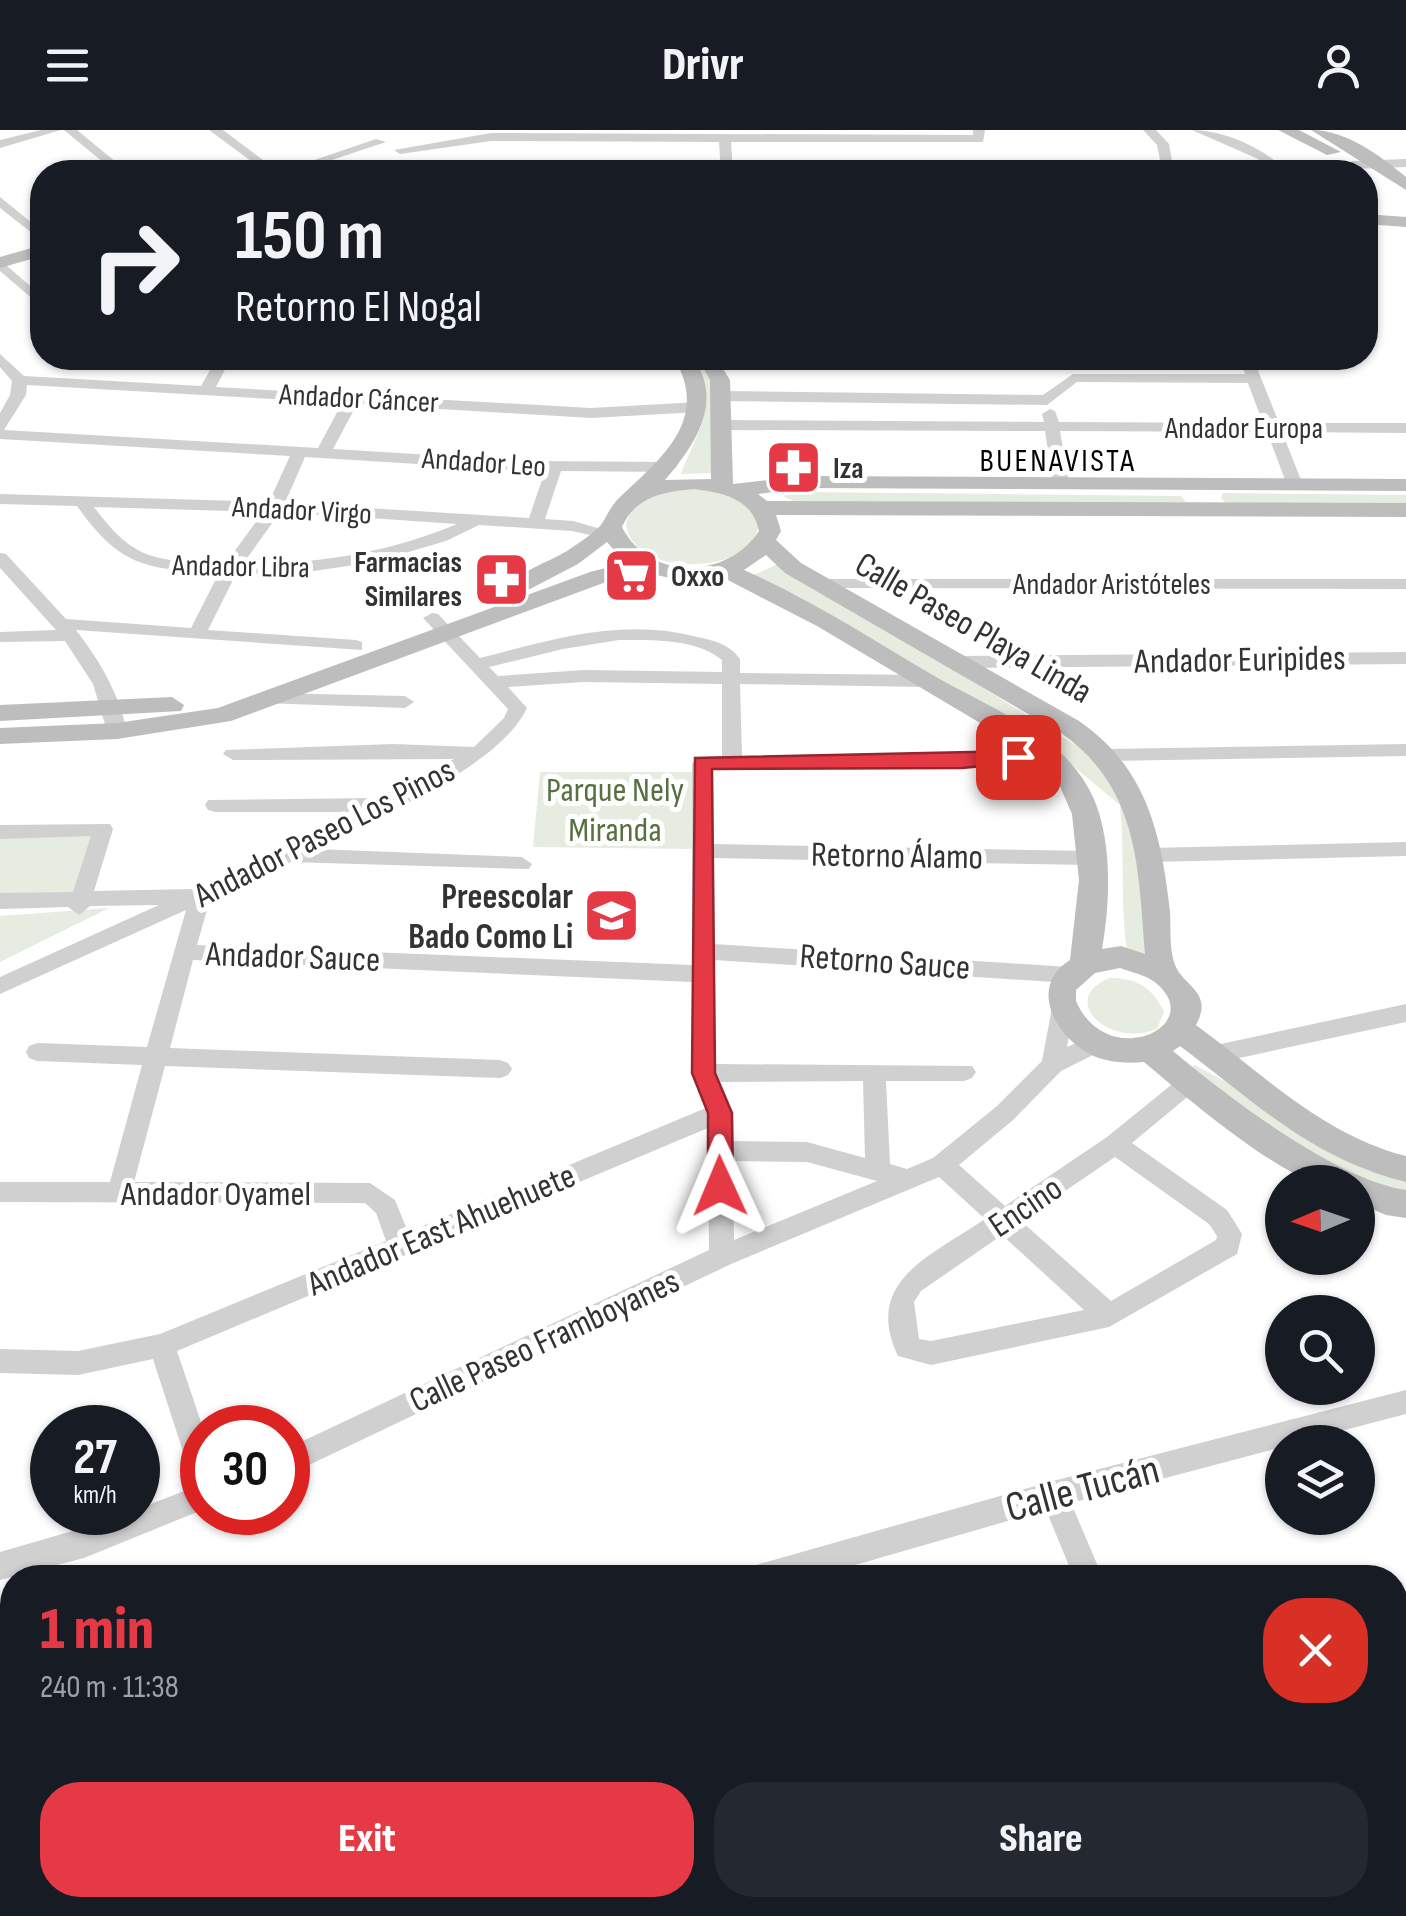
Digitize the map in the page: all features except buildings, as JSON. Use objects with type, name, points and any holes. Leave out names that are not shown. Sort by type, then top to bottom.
[{"type":"street","points":[[0,144],[55,130]]},
{"type":"street","points":[[70,130],[107,160]]},
{"type":"street","points":[[214,130],[256,160]]},
{"type":"street","points":[[362,130],[420,160]]},
{"type":"street","points":[[406,130],[436,160]]},
{"type":"street","points":[[1149,130],[1164,144],[1166,160]]},
{"type":"street","points":[[1198,130],[1251,150],[1265,160]]},
{"type":"street","points":[[1286,130],[1330,160]]},
{"type":"street","points":[[1320,130],[1346,160]]},
{"type":"street","points":[[618,160],[620,134]]},
{"type":"street","points":[[400,150],[491,137],[979,134]]},
{"type":"street","points":[[725,138],[727,160]]},
{"type":"street","points":[[323,160],[380,142]]},
{"type":"street","points":[[1378,182],[1406,163]]},
{"type":"street","points":[[1378,187],[1406,185]]},
{"type":"street","points":[[1378,188],[1406,193]]},
{"type":"street","points":[[1378,195],[1404,222]]},
{"type":"street","points":[[0,201],[30,227]]},
{"type":"street","points":[[0,251],[30,242]]},
{"type":"street","points":[[30,254],[0,264],[30,292]]},
{"type":"street","points":[[0,358],[19,388],[0,426]]},
{"type":"street","points":[[207,389],[217,370]]},
{"type":"street","points":[[324,451],[349,370]]},
{"type":"street","points":[[0,736],[116,720],[222,715],[269,699],[438,626],[556,569],[593,546],[607,531],[615,514],[669,468],[699,408],[700,384],[695,370]]},
{"type":"street","points":[[714,370],[720,380],[729,488]]},
{"type":"street","points":[[1071,370],[1073,378]]},
{"type":"street","points":[[1173,370],[1176,377]]},
{"type":"street","points":[[1251,370],[1295,485]]},
{"type":"street","points":[[721,396],[1047,400],[1073,378],[1256,380]]},
{"type":"street","name":"Andador Cáncer","points":[[0,395],[19,388],[207,389],[591,413],[699,408]]},
{"type":"street","points":[[828,398],[832,426]]},
{"type":"street","points":[[909,399],[913,426]]},
{"type":"street","points":[[1047,400],[1061,484]]},
{"type":"street","name":"Andador Europa","points":[[722,425],[1406,428]]},
{"type":"street","name":"Andador Leo","points":[[0,434],[554,467],[669,468]]},
{"type":"street","points":[[198,632],[230,569],[275,507],[300,451]]},
{"type":"street","points":[[534,524],[554,467]]},
{"type":"street","points":[[640,493],[694,482],[729,488],[804,482],[1406,485]]},
{"type":"street","points":[[1208,486],[1216,509]]},
{"type":"street","points":[[607,531],[625,554],[643,564],[682,573],[723,569],[756,554],[766,543],[769,519],[762,508],[729,488]]},
{"type":"street","name":"Andador Virgo","points":[[0,498],[275,507],[607,531]]},
{"type":"street","name":"Andador Libra","points":[[83,503],[108,538],[138,559],[230,569],[342,565],[434,541],[476,521]]},
{"type":"street","points":[[762,508],[1406,510]]},
{"type":"street","name":"Calle Paseo Playa Linda","points":[[766,543],[793,568],[1070,726],[1106,754],[1150,855],[1160,970]]},
{"type":"street","points":[[0,558],[64,629],[116,720]]},
{"type":"street","points":[[0,713],[116,720],[233,693],[356,646],[438,626],[643,564]]},
{"type":"street","name":"Calle Paseo Playa Linda","points":[[723,569],[793,600],[986,714],[1046,755],[1080,796],[1087,822],[1092,906],[1076,969]]},
{"type":"street","name":"Andador Aristóteles","points":[[819,584],[1406,584]]},
{"type":"street","name":"Andador Paseo Los Pinos","points":[[0,986],[287,855],[478,754],[512,721],[518,708],[438,626]]},
{"type":"street","points":[[0,637],[64,629],[198,632],[356,646]]},
{"type":"street","points":[[478,664],[613,634],[684,638],[726,651],[731,659],[732,761]]},
{"type":"street","name":"Andador Euripides","points":[[954,662],[1406,658]]},
{"type":"street","points":[[496,682],[584,676],[925,681]]},
{"type":"street","points":[[269,699],[405,702]]},
{"type":"street","points":[[233,754],[392,750],[478,754]]},
{"type":"street","points":[[1106,754],[1406,750]]},
{"type":"street","points":[[722,1256],[720,1113],[704,1073],[702,763],[962,761],[1046,755]]},
{"type":"street","points":[[215,805],[380,805]]},
{"type":"street","points":[[0,832],[103,828],[81,902]]},
{"type":"street","points":[[1150,855],[1406,849]]},
{"type":"street","name":"Retorno Álamo","points":[[705,851],[1090,858]]},
{"type":"street","points":[[287,855],[522,864]]},
{"type":"street","points":[[0,901],[81,902],[200,896],[119,1192]]},
{"type":"street","name":"Andador Sauce","points":[[184,952],[702,962]]},
{"type":"street","points":[[1053,1064],[1063,1008],[1062,990],[1076,969],[1122,957],[1160,970],[1180,988],[1188,1010],[1182,1031],[1169,1043],[1151,1050],[1124,1051],[1097,1043],[1076,1028],[1063,1008]]},
{"type":"street","name":"Retorno Sauce","points":[[702,962],[1076,969]]},
{"type":"street","points":[[1216,1054],[1406,1013]]},
{"type":"street","points":[[1182,1031],[1346,1149],[1406,1169]]},
{"type":"street","name":"Calle Paseo Framboyanes","points":[[310,1452],[722,1256],[942,1165],[1005,1113],[1053,1064],[1097,1043]]},
{"type":"street","points":[[1151,1050],[1189,1083],[1276,1145],[1314,1165]]},
{"type":"street","points":[[37,1052],[500,1069]]},
{"type":"street","points":[[874,1072],[878,1171]]},
{"type":"street","points":[[704,1073],[964,1072]]},
{"type":"street","name":"Encino","points":[[1109,1316],[931,1353],[908,1348],[901,1300],[912,1283],[1115,1144],[1189,1083]]},
{"type":"street","name":"Andador East Ahuehuete","points":[[0,1361],[78,1363],[162,1344],[720,1113]]},
{"type":"street","points":[[942,1165],[1109,1316],[1228,1246],[1230,1234],[1218,1217],[1115,1144]]},
{"type":"street","points":[[720,1151],[807,1152],[907,1178]]},
{"type":"street","name":"Andador Oyamel","points":[[0,1192],[370,1194],[386,1207],[400,1245]]},
{"type":"street","points":[[1375,1196],[1406,1204]]},
{"type":"street","points":[[162,1344],[182,1405]]},
{"type":"street","name":"Calle Tucán","points":[[804,1565],[1053,1494],[1406,1402]]},
{"type":"street","points":[[1053,1494],[1083,1565]]},
{"type":"street","points":[[4,1565],[84,1544],[180,1506]]},
{"type":"green space","points":[[695,370],[710,370],[718,383],[716,473],[681,474],[704,416],[704,390]]},
{"type":"green space","points":[[701,488],[741,500],[759,523],[752,541],[737,554],[692,564],[669,562],[648,554],[633,541],[626,523],[638,505],[657,495]]},
{"type":"green space","points":[[804,492],[1181,496],[1186,502],[797,503],[783,496]]},
{"type":"green space","points":[[1223,493],[1406,495],[1406,505],[1228,505],[1221,498]]},
{"type":"green space","points":[[780,563],[1097,758],[1123,791],[1144,864],[1152,960],[1127,952],[1120,805],[1039,738],[796,595],[749,577]]},
{"type":"green space","name":"Parque Nely Miranda","points":[[540,772],[694,772],[695,849],[533,847]]},
{"type":"green space","points":[[103,829],[82,898],[0,901],[0,832]]},
{"type":"green space","points":[[109,908],[0,962],[0,916]]},
{"type":"green space","points":[[1110,978],[1136,982],[1155,997],[1164,1012],[1157,1029],[1121,1032],[1095,1018],[1088,997],[1095,986]]},
{"type":"green space","points":[[1195,1065],[1254,1097],[1301,1136],[1372,1165],[1323,1165],[1297,1152],[1182,1071]]},
{"type":"green space","points":[[1375,1166],[1406,1179],[1406,1199],[1392,1199],[1375,1191]]},
{"type":"place","name":"Iza","points":[[794,468]]},
{"type":"place","name":"Oxxo","points":[[632,576]]},
{"type":"place","name":"Farmacias Similares","points":[[501,579]]},
{"type":"place","name":"Preescolar Bado Como Li","points":[[612,916]]},
{"type":"district","name":"BUENAVISTA","points":[[1058,460]]},
{"type":"route","points":[[720,1186],[720,1113],[704,1073],[702,763],[1018,757]]}]
